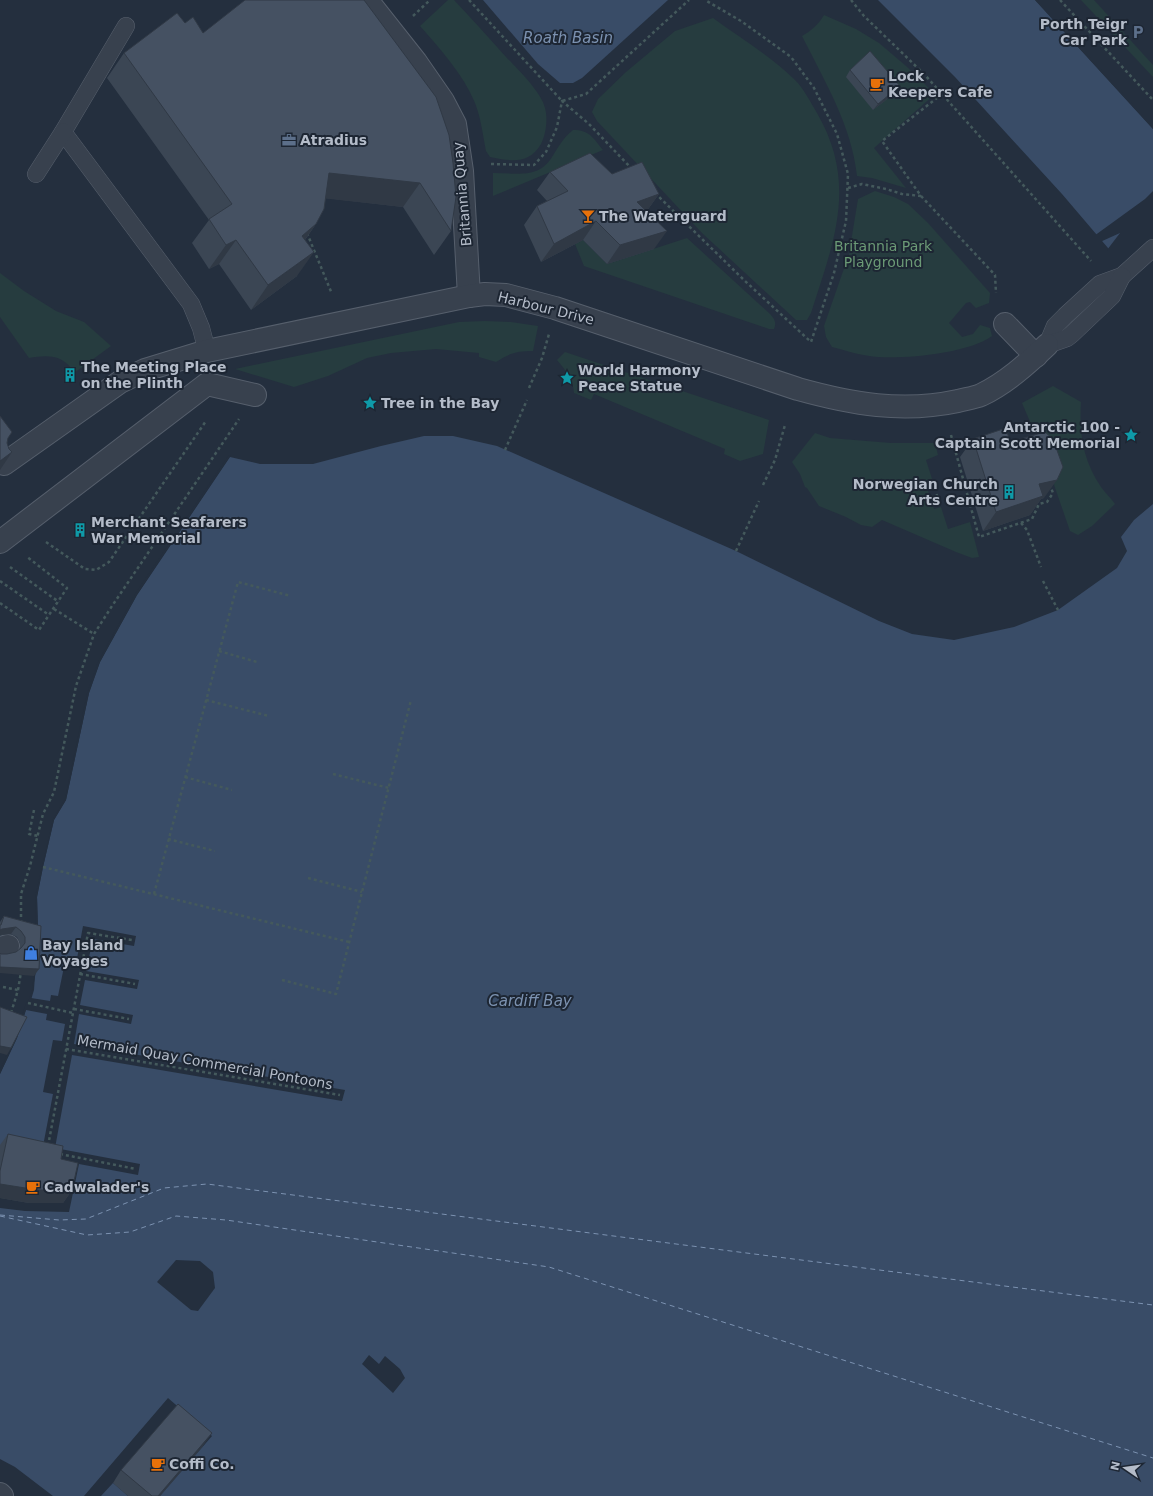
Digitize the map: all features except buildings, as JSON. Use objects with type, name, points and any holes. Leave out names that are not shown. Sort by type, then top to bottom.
[{"type":"street","name":"Britannia Quay","points":[[367,0],[416,62],[443,101],[454,124],[462,171],[469,296]]},
{"type":"street","name":"Harbour Drive","points":[[4,464],[120,382],[145,370],[207,351],[469,296],[485,294],[506,296],[555,308],[798,389],[831,398],[863,404],[936,406],[980,395],[1013,375],[1041,350]]},
{"type":"street","points":[[1005,324],[1041,350]]},
{"type":"street","points":[[0,542],[21,524],[207,384],[255,395]]},
{"type":"lane","points":[[36,174],[63,132],[126,26]]},
{"type":"lane","points":[[63,132],[191,304],[201,328],[207,351]]},
{"type":"lane","name":"Harbour Drive","points":[[1041,350],[1055,326],[1100,284],[1122,276],[1153,248]]},
{"type":"path","points":[[469,0],[562,101],[589,124],[633,170]]},
{"type":"path","points":[[562,101],[586,94],[689,0]]},
{"type":"path","points":[[650,187],[745,281],[811,342],[834,273],[846,222],[848,174],[837,134],[814,88],[791,57],[741,21],[705,0]]},
{"type":"path","points":[[851,0],[864,16],[925,75],[1094,264]]},
{"type":"path","points":[[1060,0],[1153,100]]},
{"type":"path","points":[[942,94],[882,141],[921,196],[994,275],[996,293]]},
{"type":"path","points":[[491,164],[534,165],[546,152],[557,127],[562,101]]},
{"type":"path","points":[[848,188],[862,184],[902,194],[921,196]]},
{"type":"path","points":[[307,233],[332,294]]},
{"type":"path","points":[[530,388],[545,347]]},
{"type":"path","points":[[21,524],[85,569],[96,570],[109,562],[222,398],[226,388]]},
{"type":"path","points":[[21,894],[30,866],[43,814],[54,792],[76,686],[94,634],[255,395]]},
{"type":"path","points":[[505,450],[527,400]]},
{"type":"path","points":[[763,485],[778,452],[785,425]]},
{"type":"path","points":[[1027,426],[1037,430],[1039,437]]},
{"type":"path","points":[[951,435],[979,537],[1032,519],[1039,504],[1047,502],[1053,493],[1048,479]]},
{"type":"path","points":[[928,489],[935,487]]},
{"type":"path","points":[[930,497],[938,495]]},
{"type":"path","points":[[736,551],[759,501]]},
{"type":"path","points":[[933,505],[940,503]]},
{"type":"path","points":[[1021,523],[1027,530],[1041,567]]},
{"type":"path","points":[[0,603],[39,630],[67,588],[20,552]]},
{"type":"path","points":[[11,568],[59,602]]},
{"type":"path","points":[[0,581],[49,615]]},
{"type":"path","points":[[154,894],[238,582],[291,596]]},
{"type":"path","points":[[1043,582],[1058,610]]},
{"type":"path","points":[[54,609],[94,634]]},
{"type":"path","points":[[219,651],[257,662]]},
{"type":"path","points":[[206,700],[269,716]]},
{"type":"path","points":[[282,980],[336,994],[411,700]]},
{"type":"path","points":[[333,774],[389,788]]},
{"type":"path","points":[[185,777],[232,790]]},
{"type":"path","points":[[34,810],[29,834],[38,836]]},
{"type":"path","points":[[168,839],[215,851]]},
{"type":"path","points":[[43,867],[349,942]]},
{"type":"path","points":[[308,878],[362,892]]},
{"type":"path","name":"Mermaid Quay Commercial Pontoons","points":[[47,1152],[88,933],[132,940]]},
{"type":"path","points":[[80,974],[135,984]]},
{"type":"path","points":[[3,987],[18,990],[10,1016]]},
{"type":"path","name":"Mermaid Quay Commercial Pontoons","points":[[28,1003],[129,1019]]},
{"type":"path","name":"Mermaid Quay Commercial Pontoons","points":[[66,1049],[340,1095]]},
{"type":"path","points":[[55,1153],[136,1169]]},
{"type":"green space","points":[[448,0],[454,0],[461,7],[528,81],[543,102],[546,122],[543,140],[536,151],[531,155],[518,160],[505,160],[490,157],[486,151],[479,115],[470,92],[458,72],[420,26]]},
{"type":"green space","points":[[1081,0],[1094,0],[1153,65],[1153,77]]},
{"type":"green space","points":[[824,15],[856,29],[879,43],[935,94],[874,148],[906,188],[872,178],[857,176],[854,157],[843,121],[828,86],[802,36],[809,32]]},
{"type":"green space","points":[[713,18],[766,55],[795,80],[817,113],[829,139],[837,164],[839,188],[838,213],[834,237],[811,313],[807,320],[796,320],[702,233],[597,121],[592,112],[598,99],[626,72],[675,31]]},
{"type":"green space","points":[[573,130],[579,130],[587,133],[594,138],[603,150],[493,196],[493,173],[518,174],[534,172],[541,169],[547,164],[564,139]]},
{"type":"green space","name":"Britannia Park Playground","points":[[875,191],[894,197],[908,204],[928,223],[990,293],[989,303],[976,308],[970,302],[966,303],[949,323],[962,337],[973,334],[980,325],[990,328],[992,336],[969,347],[921,356],[872,356],[832,347],[826,337],[824,326],[849,254],[858,199]]},
{"type":"green space","points":[[687,238],[774,318],[774,329],[769,329],[584,266],[575,244],[583,240],[607,264]]},
{"type":"green space","points":[[0,273],[24,291],[56,311],[84,322],[111,346],[74,373],[65,362],[54,357],[42,356],[29,358],[0,317]]},
{"type":"green space","points":[[459,322],[511,322],[538,326],[533,351],[514,353],[505,356],[496,362],[479,357],[479,353],[436,349],[391,353],[367,358],[328,376],[294,387],[235,369]]},
{"type":"green space","points":[[565,352],[769,420],[763,454],[740,461],[724,454],[725,449],[594,394],[591,400],[574,393],[571,379],[557,360]]},
{"type":"green space","points":[[1053,386],[1081,402],[1082,436],[1086,457],[1101,487],[1115,504],[1092,526],[1078,535],[1070,531],[1043,453],[1047,446],[1040,426],[1031,424],[1022,403]]},
{"type":"green space","points":[[815,433],[830,438],[891,443],[935,443],[938,455],[926,460],[933,482],[926,485],[934,509],[941,507],[948,529],[970,522],[979,557],[972,558],[956,552],[882,520],[872,527],[861,525],[819,506],[805,487],[800,474],[792,462]]},
{"type":"water","name":"Roath Basin","points":[[483,0],[668,0],[582,78],[573,83],[560,83],[538,64]]},
{"type":"water","points":[[878,0],[1035,0],[1153,129],[1153,295],[1108,248],[1062,194],[955,77]]},
{"type":"water","name":"Cardiff Bay","points":[[424,436],[453,436],[497,446],[736,551],[879,621],[912,634],[954,640],[1014,627],[1058,610],[1117,568],[1127,551],[1121,537],[1134,520],[1153,504],[1153,1496],[53,1496],[15,1467],[0,1459],[0,1074],[17,1038],[28,1003],[31,1000],[34,990],[38,931],[37,897],[43,867],[54,820],[66,800],[89,693],[100,662],[137,595],[230,457],[260,464],[313,464]]},
{"type":"pier","points":[[1035,0],[1038,0],[1153,126],[1153,129]]},
{"type":"pier","points":[[1153,191],[1153,297],[1107,250],[1120,233],[1100,242],[1094,236],[1145,199]]},
{"type":"pier","points":[[231,455],[137,595],[100,662],[89,693],[66,800],[54,820],[43,867],[37,897],[37,966],[31,998],[50,1001],[51,995],[58,996],[65,962],[76,964],[83,926],[136,936],[134,946],[93,939],[86,971],[139,980],[137,989],[85,980],[80,1005],[133,1015],[131,1024],[79,1014],[74,1044],[345,1090],[342,1101],[72,1055],[55,1148],[140,1164],[138,1175],[79,1164],[69,1212],[25,1211],[0,1208],[0,1146],[43,1146],[53,1094],[43,1092],[53,1040],[62,1041],[65,1024],[46,1020],[47,1014],[26,1010],[17,1038],[0,1074],[0,1070],[15,1037],[26,1003],[32,990],[36,932],[35,897],[53,819],[65,799],[87,693],[98,662],[135,594],[228,456]]},
{"type":"pier","points":[[176,1260],[200,1261],[213,1272],[215,1288],[198,1311],[191,1310],[157,1282]]},
{"type":"pier","points":[[369,1355],[379,1364],[385,1356],[400,1369],[405,1378],[393,1393],[362,1364]]},
{"type":"pier","name":"Coffi Co.","points":[[168,1398],[212,1436],[160,1496],[128,1496],[113,1483],[101,1496],[84,1496]]},
{"type":"ferry route","points":[[0,1215],[59,1220],[86,1219],[164,1188],[207,1184],[1153,1305]]},
{"type":"ferry route","points":[[0,1216],[87,1235],[130,1232],[176,1216],[226,1220],[549,1267],[1153,1458]]},
{"type":"place","name":"Porth Teigr Car Park","points":[[1138,32]]},
{"type":"place","name":"Lock Keepers Cafe","points":[[877,84]]},
{"type":"place","name":"Atradius","points":[[289,140]]},
{"type":"place","name":"The Waterguard","points":[[588,216]]},
{"type":"place","name":"The Meeting Place on the Plinth","points":[[70,375]]},
{"type":"place","name":"World Harmony Peace Statue","points":[[567,378]]},
{"type":"place","name":"Tree in the Bay","points":[[370,403]]},
{"type":"place","name":"Antarctic 100 - Captain Scott Memorial","points":[[1131,435]]},
{"type":"place","name":"Norwegian Church Arts Centre","points":[[1009,492]]},
{"type":"place","name":"Merchant Seafarers War Memorial","points":[[80,530]]},
{"type":"place","name":"Bay Island Voyages","points":[[31,953]]},
{"type":"place","name":"Cadwalader's","points":[[33,1187]]},
{"type":"place","name":"Coffi Co.","points":[[158,1464]]}]
